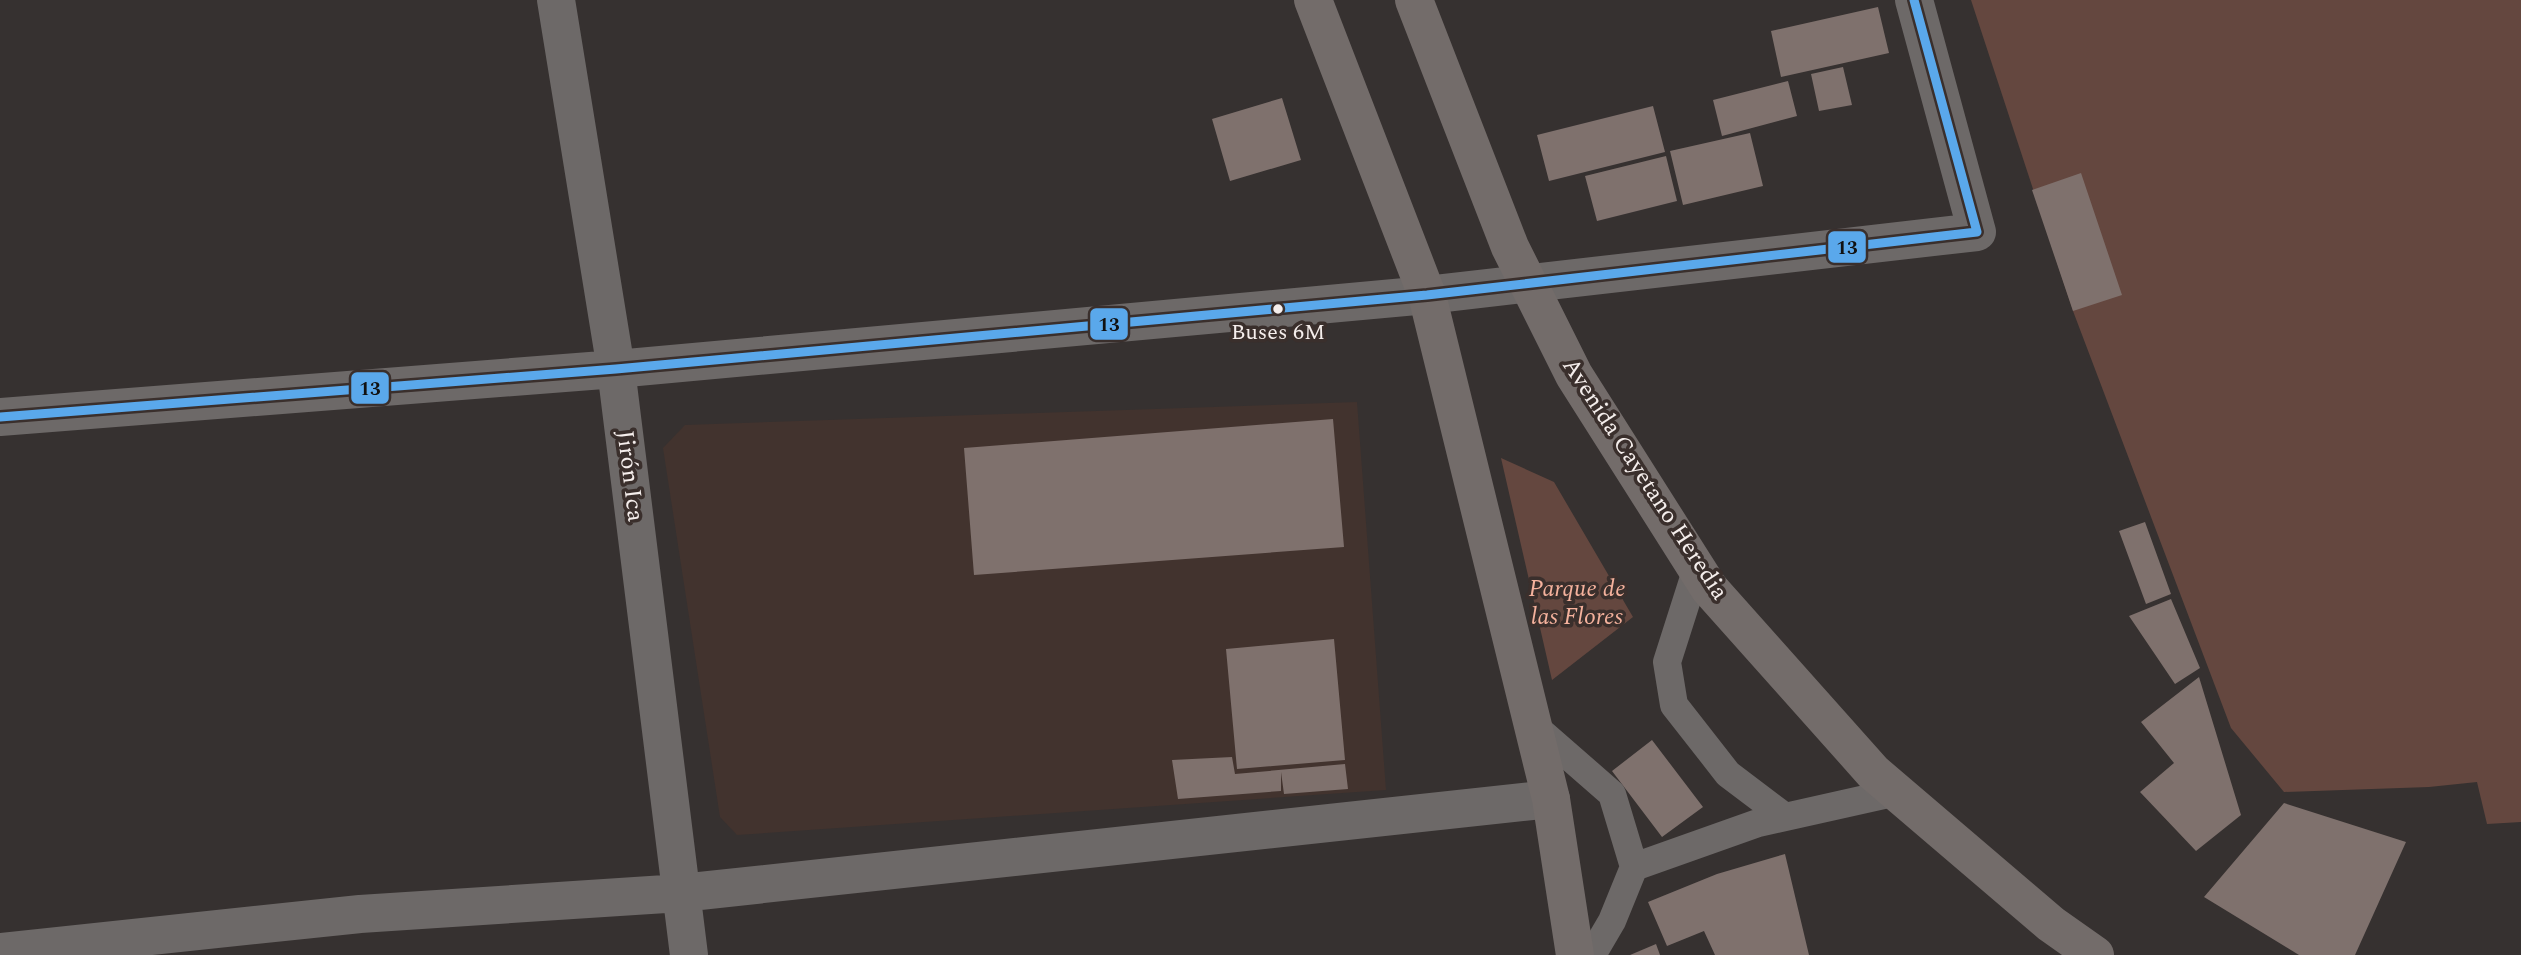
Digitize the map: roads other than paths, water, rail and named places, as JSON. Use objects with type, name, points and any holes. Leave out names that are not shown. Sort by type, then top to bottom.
[{"type":"main road","points":[[1313,0],[1427,295],[1551,799],[1575,955]]},
{"type":"main road","name":"Avenida Cayetano Heredia","points":[[1414,0],[1510,247],[1574,375],[1709,588],[1874,772],[2051,924],[2095,955]]},
{"type":"street","name":"Jirón Ica","points":[[556,0],[616,369],[689,955]]},
{"type":"street","points":[[0,416],[616,369],[1427,295],[1977,232],[1914,0]]},
{"type":"street","points":[[0,952],[360,914],[681,893],[1551,799]]},
{"type":"lane","points":[[1697,568],[1667,662],[1674,705],[1728,774],[1785,817]]},
{"type":"lane","points":[[1533,724],[1612,794],[1634,867],[1612,921],[1592,955]]},
{"type":"lane","points":[[1634,867],[1758,823],[1897,792]]},
{"type":"place","name":"Buses 6M","points":[[1278,309]]},
{"type":"park label","name":"Parque de las Flores","points":[[1577,603]]}]
